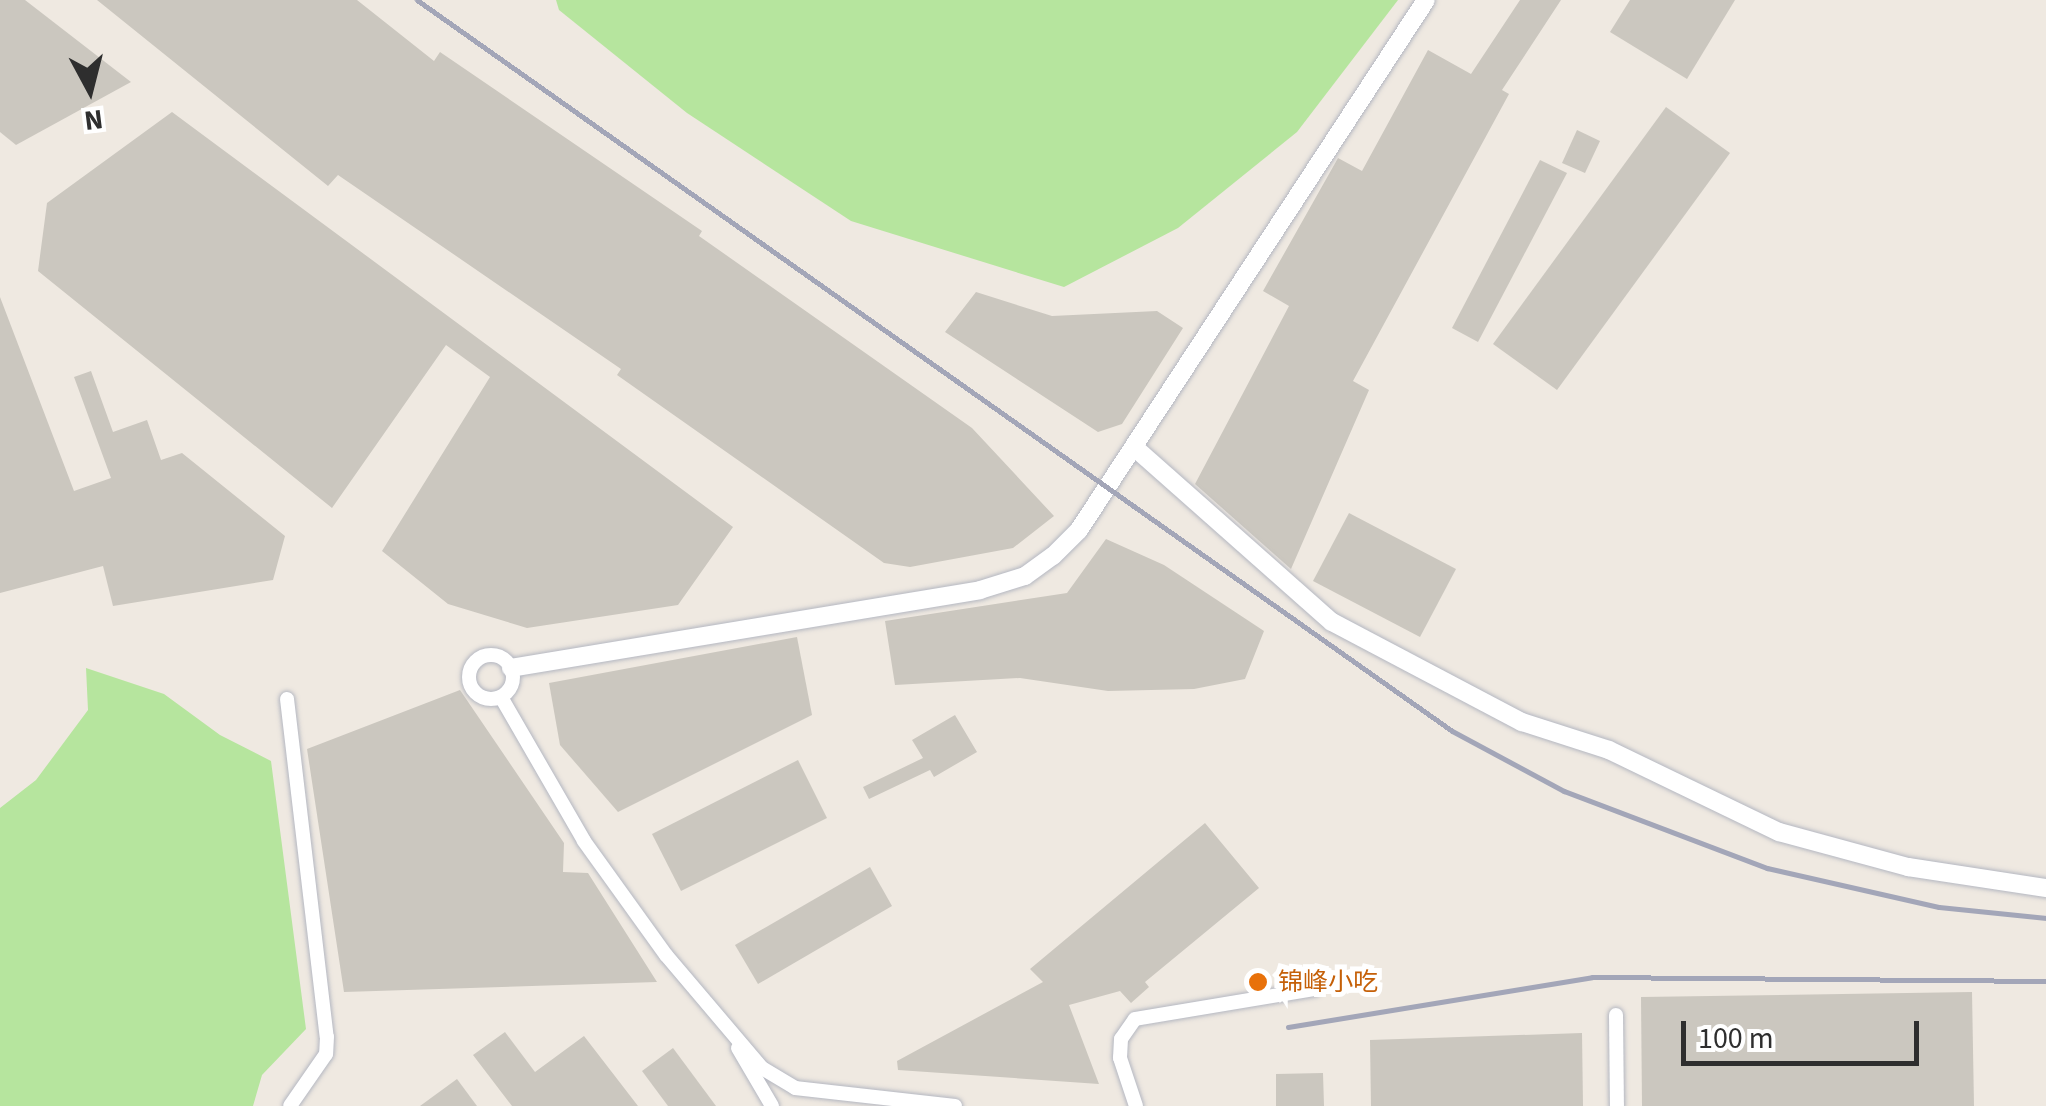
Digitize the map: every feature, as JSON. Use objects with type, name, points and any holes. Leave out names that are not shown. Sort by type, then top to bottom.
[{"type":"street","points":[[501,697],[476,693],[470,674],[488,656],[511,668],[980,590],[1025,576],[1079,530],[1426,0]]},
{"type":"street","points":[[1134,448],[1332,622],[1522,722],[1609,750],[1780,832],[1908,867],[2046,888]]},
{"type":"street","points":[[501,697],[513,681],[511,668]]},
{"type":"street","points":[[501,697],[584,841],[736,1042],[772,1106]]},
{"type":"street","points":[[287,699],[327,1037],[326,1054],[290,1106]]},
{"type":"street","points":[[1136,1106],[1120,1058],[1121,1039],[1134,1020],[1315,990]]},
{"type":"street","points":[[1616,1015],[1617,1106]]},
{"type":"street","points":[[736,1042],[795,1088],[955,1106]]},
{"type":"green space","points":[[556,0],[1398,0],[1297,132],[1178,228],[1064,287],[851,221],[687,113],[559,10]]},
{"type":"green space","points":[[86,668],[164,694],[220,735],[271,761],[306,1029],[262,1075],[253,1106],[0,1106],[0,808],[36,780],[88,710]]},
{"type":"building","points":[[0,0],[25,0],[131,82],[16,145],[0,132]]},
{"type":"building","points":[[97,0],[357,0],[434,61],[440,52],[702,231],[699,236],[972,428],[1054,516],[1013,548],[910,567],[884,563],[617,375],[621,369],[338,175],[328,186]]},
{"type":"building","points":[[1520,0],[1561,0],[1502,90],[1509,94],[1353,381],[1369,390],[1291,569],[1195,484],[1289,306],[1263,291],[1338,158],[1362,171],[1428,50],[1471,74]]},
{"type":"building","points":[[1630,0],[1735,0],[1687,79],[1610,32]]},
{"type":"building","points":[[1666,107],[1730,153],[1557,390],[1493,344]]},
{"type":"building","points":[[172,112],[733,527],[678,605],[527,628],[448,604],[382,551],[490,377],[446,345],[332,508],[38,271],[47,203]]},
{"type":"building","points":[[1577,130],[1600,141],[1585,173],[1562,163]]},
{"type":"building","points":[[1540,160],[1567,173],[1478,342],[1452,328]]},
{"type":"building","points":[[976,292],[1052,316],[1157,311],[1183,328],[1122,424],[1098,432],[945,332]]},
{"type":"building","points":[[0,297],[74,491],[111,478],[74,377],[91,371],[113,432],[147,420],[161,460],[182,453],[285,536],[273,580],[113,606],[103,566],[0,593]]},
{"type":"building","points":[[1349,513],[1456,569],[1420,637],[1313,581]]},
{"type":"building","points":[[1106,539],[1164,565],[1264,631],[1245,679],[1194,689],[1108,691],[1020,678],[895,685],[885,621],[1067,593]]},
{"type":"building","points":[[797,637],[812,715],[618,812],[560,745],[549,683]]},
{"type":"building","points":[[460,690],[564,843],[563,872],[588,873],[657,982],[344,992],[307,749]]},
{"type":"building","points":[[955,715],[977,752],[934,777],[930,770],[869,799],[863,787],[923,758],[912,740]]},
{"type":"building","points":[[798,760],[827,818],[681,891],[652,834]]},
{"type":"building","points":[[1205,823],[1259,888],[1145,982],[1149,987],[1131,1003],[1120,991],[1069,1005],[1099,1084],[898,1070],[897,1061],[1043,982],[1030,969]]},
{"type":"building","points":[[870,867],[892,906],[758,984],[735,945]]},
{"type":"building","points":[[1972,992],[1974,1106],[1642,1106],[1641,997]]},
{"type":"building","points":[[505,1032],[535,1072],[584,1036],[638,1106],[512,1106],[473,1055]]},
{"type":"building","points":[[1582,1033],[1583,1106],[1371,1106],[1370,1040]]},
{"type":"building","points":[[673,1048],[716,1106],[668,1106],[642,1071]]},
{"type":"building","points":[[1323,1073],[1324,1106],[1276,1106],[1276,1074]]},
{"type":"building","points":[[457,1079],[477,1106],[420,1106]]},
{"type":"railway","points":[[417,0],[1452,731],[1564,791],[1767,868],[1939,907],[2046,918]]},
{"type":"railway","points":[[1288,1027],[1592,977],[2046,981]]},
{"type":"place","name":"锦峰小吃","points":[[1258,982]]}]
